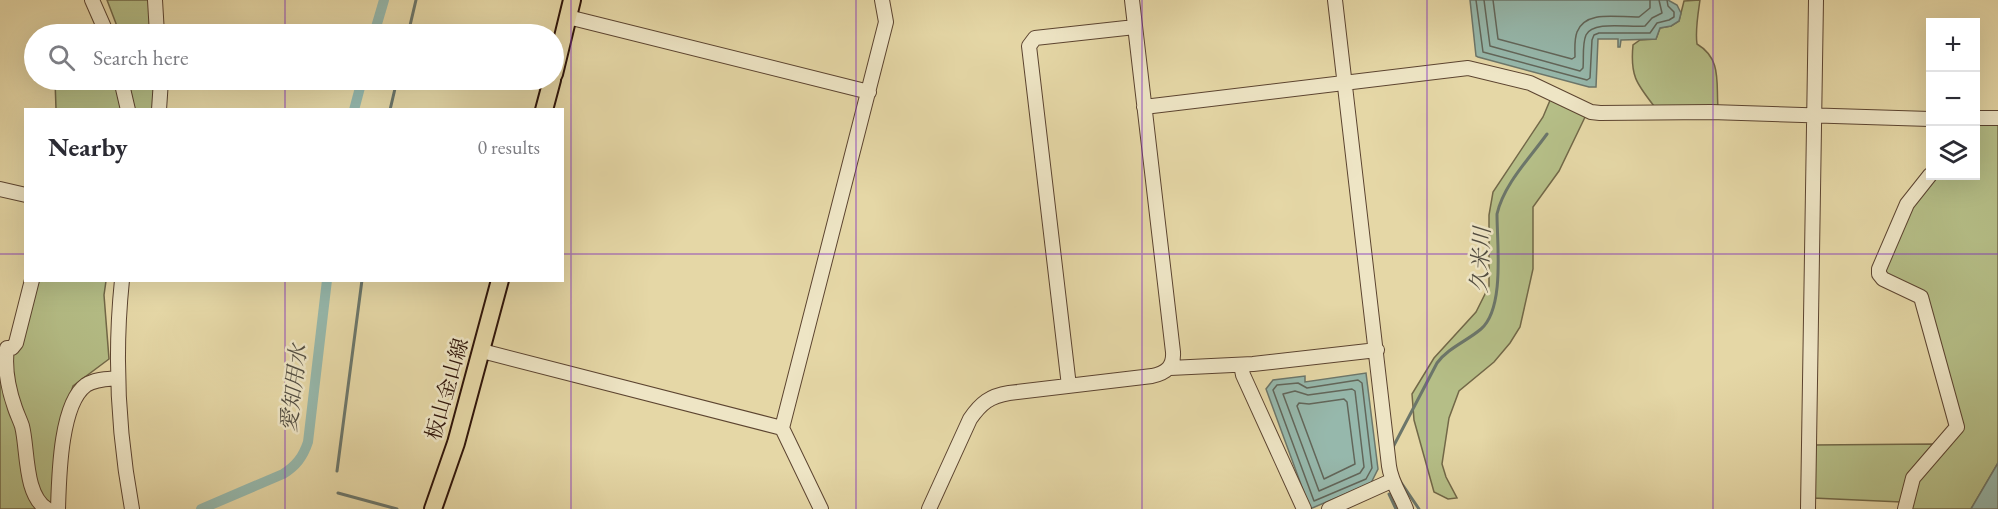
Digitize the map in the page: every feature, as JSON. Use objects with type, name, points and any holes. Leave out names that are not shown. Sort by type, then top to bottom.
[{"type":"main road","points":[[564,33],[572,0]]},
{"type":"main road","points":[[545,108],[549,90]]},
{"type":"main road","name":"板山金山線","points":[[434,509],[456,443],[499,282]]},
{"type":"street","points":[[92,0],[103,24]]},
{"type":"street","points":[[155,0],[156,24]]},
{"type":"street","points":[[821,509],[782,428],[886,22],[882,0]]},
{"type":"street","points":[[1132,0],[1173,352],[1170,368]]},
{"type":"street","points":[[1335,0],[1391,481],[1406,509]]},
{"type":"street","points":[[1808,509],[1816,0]]},
{"type":"street","points":[[568,17],[869,92]]},
{"type":"street","points":[[1069,386],[1029,46],[1035,38],[1135,27]]},
{"type":"street","points":[[1144,107],[1468,68],[1530,83],[1591,112],[1711,112],[1926,119]]},
{"type":"street","points":[[123,90],[128,108]]},
{"type":"street","points":[[159,108],[160,90]]},
{"type":"street","points":[[1980,118],[1998,118]]},
{"type":"street","points":[[1905,509],[1913,478],[1957,427],[1921,297],[1883,279],[1879,269],[1907,204],[1926,180]]},
{"type":"street","points":[[0,189],[24,195]]},
{"type":"street","points":[[31,282],[16,342],[6,346],[5,362],[15,409],[22,426],[26,463],[34,493],[41,506],[46,509]]},
{"type":"street","points":[[122,282],[118,378],[122,445],[132,509]]},
{"type":"street","points":[[928,509],[970,419],[983,403],[994,396],[1152,376],[1170,368],[1241,365],[1377,350]]},
{"type":"street","points":[[482,351],[782,428]]},
{"type":"street","points":[[1241,365],[1243,375],[1304,509]]},
{"type":"street","points":[[58,509],[64,439],[73,403],[88,383],[118,378]]},
{"type":"street","points":[[1329,509],[1391,481]]},
{"type":"green space","points":[[107,0],[149,0],[150,24],[116,24]]},
{"type":"green space","points":[[1700,0],[1697,44],[1711,57],[1714,64],[1718,108],[1654,106],[1636,78],[1632,64],[1633,45],[1640,40],[1656,39],[1660,28],[1671,26],[1679,21],[1684,1]]},
{"type":"green space","points":[[55,90],[154,90],[153,108],[56,108]]},
{"type":"green space","points":[[1551,98],[1587,113],[1559,171],[1533,207],[1533,269],[1520,327],[1494,362],[1459,391],[1449,418],[1442,464],[1457,498],[1448,499],[1434,492],[1414,420],[1412,394],[1434,358],[1476,312],[1489,286],[1489,215],[1493,192],[1543,117]]},
{"type":"green space","points":[[1980,122],[1998,122],[1998,463],[1971,509],[1909,509],[1914,483],[1962,427],[1925,299],[1885,276],[1883,270],[1913,204],[1932,180],[1980,180]]},
{"type":"green space","points":[[36,282],[106,282],[104,295],[109,359],[73,386],[58,434],[53,502],[49,509],[0,509],[0,354],[13,357]]},
{"type":"green space","points":[[1933,444],[1908,473],[1901,502],[1813,498],[1813,445]]},
{"type":"water","points":[[1470,0],[1668,0],[1677,5],[1681,13],[1679,21],[1671,26],[1660,28],[1656,39],[1621,40],[1620,47],[1618,47],[1618,39],[1598,39],[1596,87],[1589,87],[1476,56]]},
{"type":"water","points":[[1366,373],[1378,469],[1371,483],[1310,509],[1266,389],[1273,380],[1305,376],[1305,382]]},
{"type":"water","points":[[1998,463],[1998,509],[1971,509]]},
{"type":"waterway","name":"愛知用水","points":[[377,24],[384,0]]},
{"type":"waterway","points":[[410,24],[416,0]]},
{"type":"waterway","name":"愛知用水","points":[[355,108],[359,90]]},
{"type":"waterway","points":[[390,108],[395,90]]},
{"type":"waterway","name":"久米川","points":[[1392,449],[1437,363],[1481,329],[1489,319],[1497,291],[1497,214],[1500,203],[1518,172],[1547,134]]},
{"type":"waterway","name":"愛知用水","points":[[201,509],[283,474],[298,461],[304,452],[308,442],[327,282]]},
{"type":"waterway","points":[[337,471],[362,282]]},
{"type":"waterway","points":[[1398,478],[1419,509]]},
{"type":"waterway","points":[[338,493],[397,509]]},
{"type":"waterway","name":"久米川","points":[[1389,494],[1396,509]]}]
